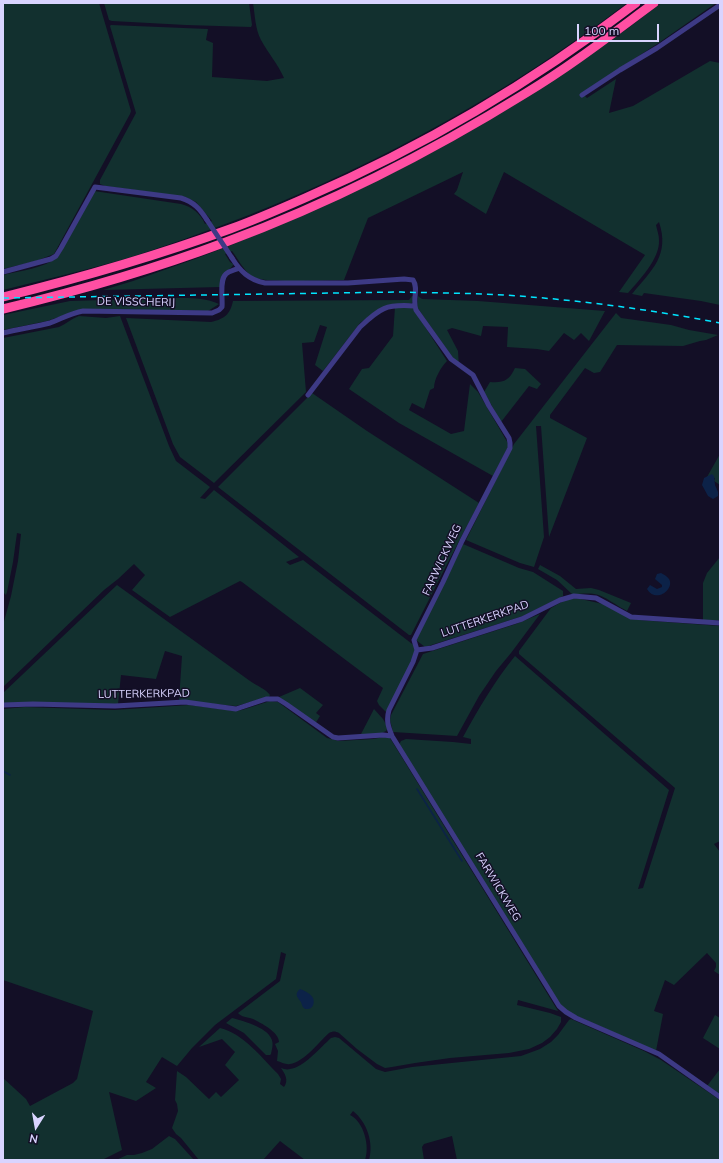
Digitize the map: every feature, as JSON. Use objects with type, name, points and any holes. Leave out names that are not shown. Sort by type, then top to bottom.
[{"type":"highway","points":[[3,297],[112,268],[231,229],[333,186],[389,159],[487,104],[543,69],[603,28],[636,3]]},
{"type":"highway","points":[[3,309],[59,295],[162,264],[227,242],[340,195],[410,160],[528,92],[570,64],[654,3]]},
{"type":"street","points":[[582,95],[657,48],[720,5]]},
{"type":"street","points":[[3,272],[51,259],[56,256],[95,187],[181,198],[193,203],[200,209],[239,268],[255,280],[271,283],[348,283],[413,280],[415,285],[414,306],[385,307],[370,317],[360,326],[308,395]]},
{"type":"street","name":"DE VISSCHERIJ","points":[[3,333],[45,324],[73,313],[83,311],[216,312],[222,307],[222,283],[224,276],[227,273],[239,268]]},
{"type":"street","name":"FARWICKWEG","points":[[414,306],[441,347],[451,359],[474,375],[510,443],[508,451],[465,534],[414,640],[417,650],[413,662],[388,715],[387,724],[392,736],[560,1006],[576,1018],[659,1054],[720,1097]]},
{"type":"street","name":"LUTTERKERKPAD","points":[[417,650],[432,648],[522,619],[560,600],[574,596],[596,598],[631,617],[720,623]]},
{"type":"street","name":"LUTTERKERKPAD","points":[[3,705],[34,704],[115,706],[185,702],[236,709],[266,699],[274,699],[280,701],[333,737],[392,736]]},
{"type":"green space","points":[[3,3],[99,3],[131,111],[54,254],[36,261],[3,269]]},
{"type":"green space","points":[[104,3],[249,3],[252,25],[251,27],[112,21],[109,20]]},
{"type":"green space","points":[[253,3],[627,3],[538,66],[492,95],[397,147],[299,194],[249,215],[137,255],[3,290],[3,275],[46,264],[58,257],[94,191],[181,204],[195,211],[205,224],[212,221],[196,202],[185,197],[105,186],[100,184],[100,180],[136,113],[110,26],[208,29],[206,40],[213,43],[212,77],[267,81],[284,78],[259,36],[256,27]]},
{"type":"green space","points":[[661,3],[716,3],[582,93],[587,98],[616,79],[609,113],[633,106],[710,61],[720,63],[720,305],[644,293],[642,296],[632,294],[652,269],[661,253],[662,234],[659,222],[656,225],[659,238],[658,247],[653,262],[628,293],[619,292],[645,255],[504,172],[486,214],[454,194],[457,190],[463,172],[368,218],[344,280],[281,281],[257,278],[248,273],[232,251],[225,254],[233,265],[222,276],[220,287],[103,290],[133,281],[234,244],[360,189],[414,162],[464,135],[627,29]]},
{"type":"green space","points":[[412,296],[414,296],[412,303],[381,308],[360,323],[323,371],[315,365],[327,327],[320,325],[314,342],[302,343],[306,392],[214,483],[180,457],[173,444],[126,318],[211,322],[226,316],[233,301],[409,300]]},
{"type":"green space","points":[[418,296],[422,299],[478,301],[605,311],[589,341],[581,333],[574,340],[564,333],[549,351],[507,347],[508,327],[483,326],[481,336],[452,328],[447,330],[458,351],[459,367],[417,307]]},
{"type":"green space","points":[[172,298],[202,299],[219,304],[208,311],[82,309],[47,321],[3,330],[3,315],[70,301]]},
{"type":"green space","points":[[395,307],[413,308],[447,361],[438,373],[434,388],[430,390],[424,409],[412,403],[409,410],[451,434],[464,431],[470,384],[478,392],[509,445],[493,476],[399,423],[349,389],[362,369],[369,368],[393,336]]},
{"type":"green space","points":[[616,313],[621,318],[671,325],[718,335],[683,346],[617,345],[600,372],[594,373],[585,368],[550,415],[550,418],[587,438],[549,537],[541,426],[536,426],[544,537],[534,567],[520,563],[466,540],[514,444]]},
{"type":"green space","points":[[79,316],[106,318],[120,316],[176,461],[210,487],[200,498],[205,499],[214,490],[299,557],[286,562],[290,565],[303,560],[420,650],[387,713],[377,701],[383,688],[242,582],[240,581],[170,617],[132,590],[145,575],[134,564],[104,590],[3,687],[3,625],[18,561],[21,534],[17,533],[6,595],[3,592],[3,338],[59,327]]},
{"type":"green space","points":[[515,368],[525,369],[541,384],[537,389],[529,386],[501,422],[484,392],[490,382],[505,380],[510,376]]},
{"type":"green space","points":[[312,393],[367,431],[479,503],[411,635],[409,635],[218,487]]},
{"type":"green space","points":[[720,454],[720,485],[714,481],[715,478],[707,477]]},
{"type":"green space","points":[[463,544],[519,568],[533,572],[563,591],[563,596],[523,616],[425,647],[416,640]]},
{"type":"green space","points":[[720,557],[720,620],[703,620],[703,583],[707,573]]},
{"type":"green space","points":[[540,565],[560,576],[576,589],[591,588],[599,590],[631,603],[627,611],[597,595],[573,595],[557,580],[538,569]]},
{"type":"green space","points":[[117,585],[266,691],[270,695],[269,697],[236,706],[179,701],[182,656],[165,651],[156,679],[121,675],[118,704],[3,704],[3,693]]},
{"type":"green space","points":[[576,598],[603,604],[639,620],[720,626],[720,841],[714,844],[720,852],[720,975],[714,971],[716,963],[707,953],[674,985],[665,980],[654,1011],[663,1014],[656,1051],[577,1016],[567,1011],[560,1005],[399,745],[401,741],[406,739],[471,744],[471,739],[463,737],[487,695],[515,656],[669,790],[638,889],[643,888],[675,788],[519,654],[519,651],[551,608],[565,600]]},
{"type":"green space","points":[[540,614],[496,671],[479,696],[457,736],[393,732],[390,720],[391,715],[423,654],[516,624]]},
{"type":"green space","points":[[300,688],[323,705],[316,713],[320,716],[315,724],[279,697]]},
{"type":"green space","points":[[270,701],[278,702],[327,738],[339,741],[384,737],[390,738],[558,1011],[518,1000],[517,1005],[561,1017],[561,1022],[557,1029],[542,1043],[529,1049],[509,1053],[450,1058],[385,1068],[357,1049],[339,1033],[333,1032],[329,1033],[301,1060],[290,1064],[285,1064],[277,1061],[278,1051],[275,1044],[279,1042],[273,1031],[253,1019],[242,1016],[238,1013],[280,981],[286,954],[281,952],[276,979],[215,1025],[192,1048],[177,1066],[162,1057],[146,1082],[156,1088],[136,1101],[109,1092],[122,1150],[102,1160],[4,1160],[3,1078],[26,1099],[30,1106],[73,1083],[77,1079],[93,1011],[3,980],[3,709],[25,707],[114,710],[189,705],[236,711]]},
{"type":"green space","points":[[374,709],[383,719],[388,728],[382,733],[360,736]]},
{"type":"green space","points":[[715,1015],[720,1018],[720,1049],[703,1038]]},
{"type":"green space","points":[[232,1018],[254,1025],[268,1034],[272,1042],[271,1054],[266,1055],[244,1033],[226,1023]]},
{"type":"green space","points":[[571,1019],[661,1060],[720,1100],[720,1160],[457,1160],[452,1136],[424,1144],[422,1147],[424,1160],[369,1160],[371,1147],[368,1133],[362,1121],[353,1111],[350,1115],[359,1123],[365,1135],[367,1148],[365,1160],[305,1160],[280,1141],[263,1160],[199,1160],[172,1128],[178,1111],[175,1100],[177,1071],[186,1077],[209,1099],[216,1092],[221,1097],[239,1080],[225,1065],[235,1052],[222,1039],[199,1047],[220,1028],[237,1035],[252,1047],[278,1074],[281,1079],[280,1084],[284,1087],[286,1079],[281,1068],[295,1068],[312,1056],[331,1038],[335,1037],[339,1038],[376,1069],[385,1072],[412,1067],[521,1056],[540,1049],[551,1042]]},
{"type":"green space","points":[[720,1069],[720,1094],[707,1086]]},
{"type":"green space","points":[[169,1136],[175,1139],[194,1160],[116,1160],[127,1155],[134,1155],[152,1149]]},
{"type":"water","points":[[712,474],[714,476],[715,485],[718,492],[718,496],[713,499],[708,496],[702,485],[704,478]]},
{"type":"water","points":[[661,573],[669,579],[669,587],[664,593],[655,595],[647,589],[650,585],[657,589],[662,587],[662,585],[655,579],[657,574]]},
{"type":"water","points":[[300,989],[309,993],[313,998],[314,1004],[312,1007],[306,1009],[303,1007],[297,997],[297,992]]},
{"type":"waterway","points":[[3,771],[10,775]]},
{"type":"waterway","points":[[417,789],[462,861]]},
{"type":"railway","points":[[3,298],[398,292],[473,294],[519,296],[594,303],[720,323]]}]
